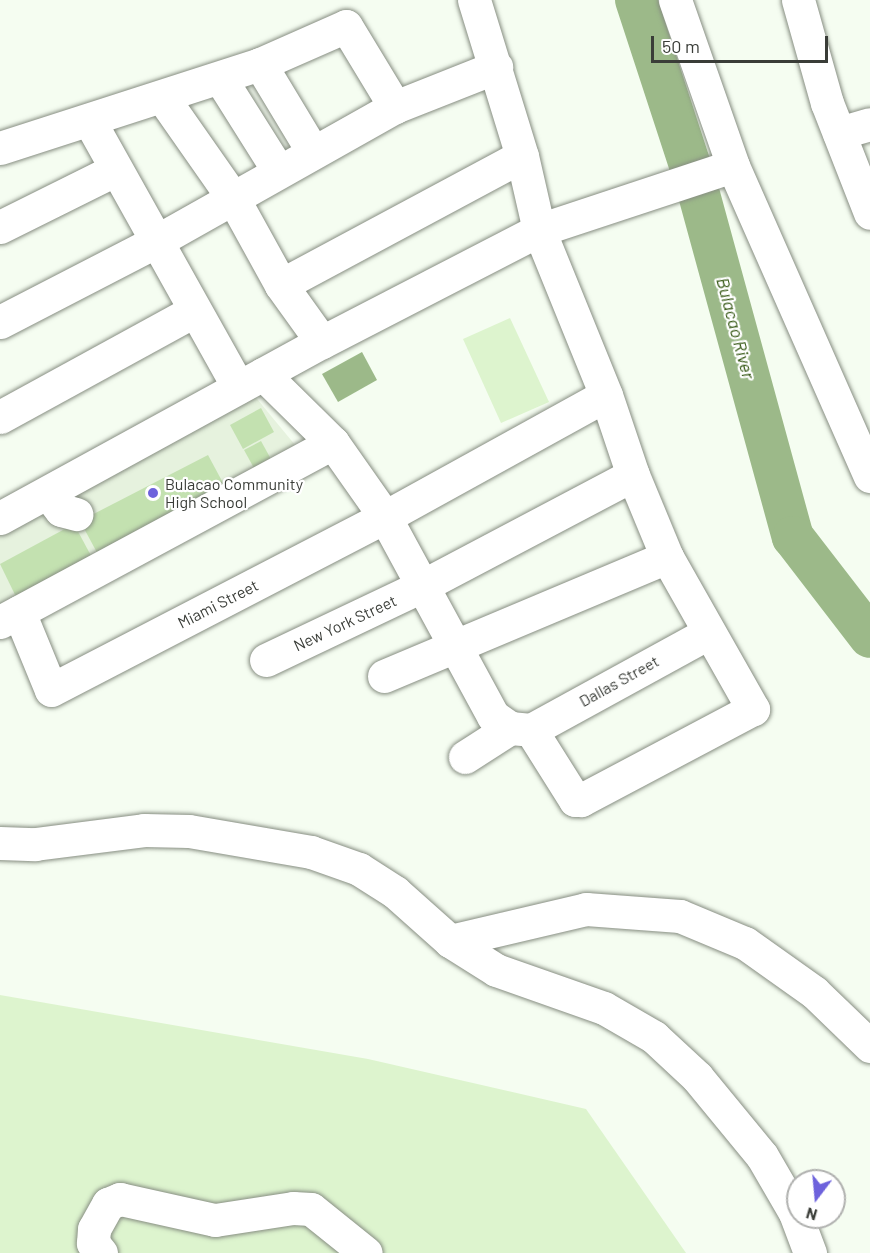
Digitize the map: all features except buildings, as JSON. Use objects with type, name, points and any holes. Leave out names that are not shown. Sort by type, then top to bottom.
[{"type":"street","points":[[89,120],[194,311],[250,380],[333,443],[385,517],[424,585],[455,648],[493,716],[521,729],[575,800],[581,800],[753,709],[667,557],[633,475],[606,395],[539,230],[522,156],[474,0]]},
{"type":"street","points":[[675,0],[720,171],[870,476]]},
{"type":"street","points":[[798,0],[839,133],[870,213]]},
{"type":"street","points":[[0,148],[163,98],[260,64],[346,26],[395,107]]},
{"type":"street","points":[[260,64],[314,152]]},
{"type":"street","points":[[0,322],[155,242],[278,170],[395,107],[496,67]]},
{"type":"street","points":[[220,78],[278,170]]},
{"type":"street","points":[[163,98],[233,198],[281,285],[322,342]]},
{"type":"street","points":[[839,133],[870,124]]},
{"type":"street","points":[[281,285],[522,156]]},
{"type":"street","points":[[0,227],[115,170]]},
{"type":"street","points":[[0,518],[250,380],[539,230],[720,171]]},
{"type":"street","points":[[0,417],[194,311]]},
{"type":"street","name":"Miami Street","points":[[9,617],[51,690],[385,517],[606,395]]},
{"type":"street","points":[[9,617],[333,443]]},
{"type":"street","name":"New York Street","points":[[266,660],[424,585],[633,475]]},
{"type":"street","points":[[48,493],[61,510],[76,514]]},
{"type":"street","points":[[384,676],[667,557]]},
{"type":"street","name":"Dallas Street","points":[[465,757],[708,633]]},
{"type":"street","points":[[0,843],[36,843],[155,830],[189,831],[311,852],[359,869],[395,892],[450,941],[496,970],[603,1008],[654,1037],[697,1077],[762,1156],[795,1214],[810,1253]]},
{"type":"street","points":[[450,941],[586,909],[680,916],[745,943],[814,992],[870,1046]]},
{"type":"street","points":[[102,1253],[93,1244],[94,1229],[108,1204],[120,1199],[215,1220],[293,1208],[311,1209],[366,1253]]},
{"type":"shaded area","points":[[510,318],[549,402],[501,423],[463,339]]},
{"type":"shaded area","points":[[362,352],[377,380],[338,402],[322,374]]},
{"type":"shaded area","name":"Bulacao Community High School","points":[[253,394],[305,457],[0,618],[0,528]]},
{"type":"shaded area","points":[[0,995],[368,1059],[586,1109],[686,1253],[0,1253]]},
{"type":"waterway","name":"Bulacao River","points":[[636,0],[697,187],[793,537],[870,637]]},
{"type":"place","name":"Bulacao Community High School","points":[[153,493]]}]
